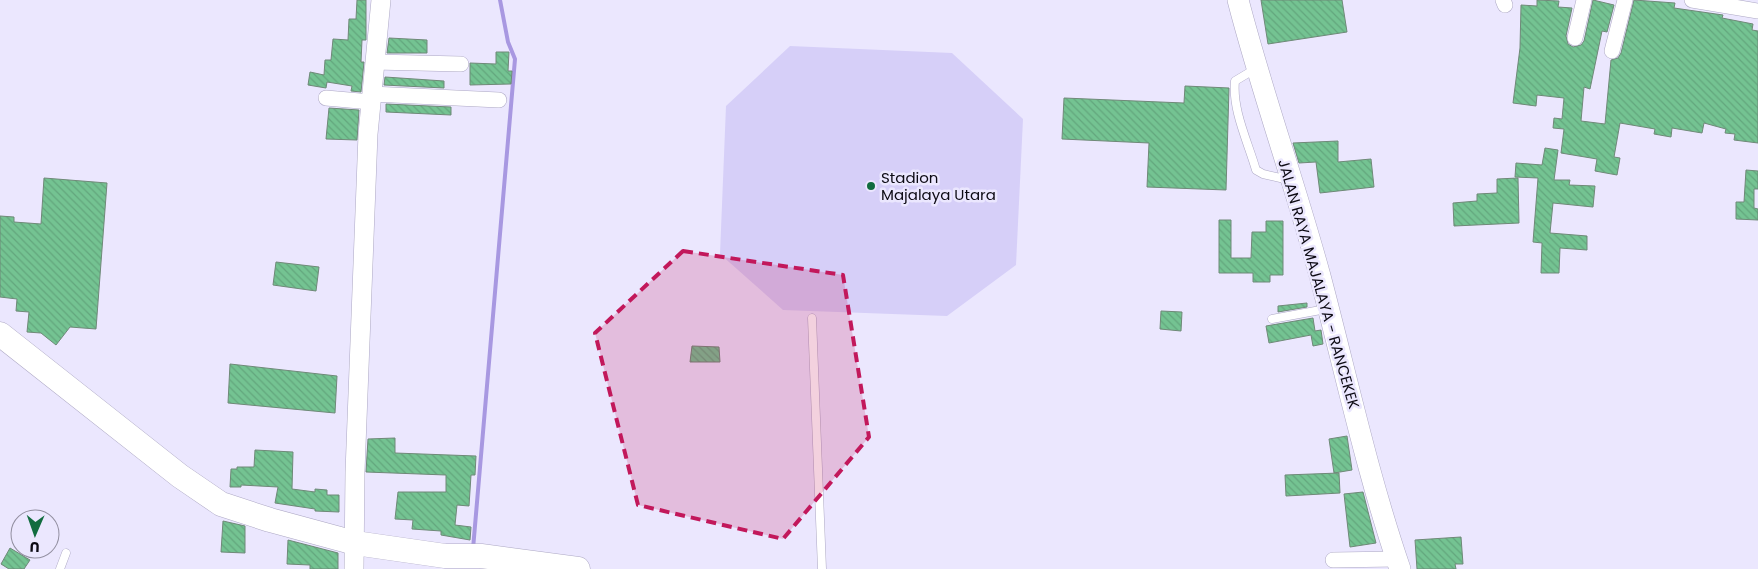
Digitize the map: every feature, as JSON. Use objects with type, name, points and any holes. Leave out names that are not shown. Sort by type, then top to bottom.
[{"type":"main road","name":"JALAN RAYA MAJALAYA - RANCEKEK","points":[[1238,0],[1256,68],[1328,309],[1381,513],[1398,564]]},
{"type":"main road","points":[[0,334],[180,476],[221,504],[270,520],[354,543],[445,556],[482,556],[578,569]]},
{"type":"main road","points":[[445,556],[467,564],[500,569]]},
{"type":"street","points":[[354,569],[354,472],[371,98],[381,0]]},
{"type":"street","points":[[1575,38],[1584,0]]},
{"type":"street","points":[[1612,51],[1625,0]]},
{"type":"street","points":[[1692,0],[1734,4],[1758,11]]},
{"type":"street","points":[[374,62],[461,64]]},
{"type":"street","points":[[326,98],[500,100]]},
{"type":"street","points":[[1333,560],[1398,564]]},
{"type":"lane","points":[[1256,68],[1235,81],[1234,93],[1238,114],[1256,170],[1263,174],[1291,180]]},
{"type":"lane","points":[[1272,319],[1328,309]]},
{"type":"lane","points":[[812,318],[822,569]]},
{"type":"lane","points":[[60,569],[66,553]]},
{"type":"highlighted area","points":[[683,251],[843,275],[869,437],[783,539],[638,505],[595,333]]},
{"type":"shaded area","name":"Stadion Majalaya Utara","points":[[790,46],[952,53],[1023,119],[1016,265],[947,316],[783,310],[720,254],[726,106]]},
{"type":"building","points":[[357,0],[366,0],[366,40],[362,40],[361,62],[364,62],[361,92],[351,91],[352,86],[327,82],[326,88],[308,85],[310,72],[324,75],[325,60],[331,60],[333,39],[348,40],[349,19],[356,19]]},
{"type":"building","points":[[1261,0],[1342,0],[1347,32],[1268,44]]},
{"type":"building","points":[[1537,0],[1559,1],[1558,7],[1572,8],[1566,36],[1568,44],[1573,47],[1581,45],[1584,41],[1593,0],[1614,5],[1607,32],[1602,31],[1590,89],[1584,87],[1581,121],[1605,124],[1611,60],[1618,58],[1621,53],[1634,0],[1675,3],[1674,8],[1723,15],[1722,18],[1753,24],[1752,30],[1758,31],[1758,143],[1734,140],[1735,134],[1725,133],[1726,129],[1704,123],[1702,133],[1672,128],[1671,137],[1654,134],[1655,129],[1620,123],[1614,157],[1620,158],[1617,175],[1595,171],[1597,159],[1561,153],[1564,129],[1553,128],[1554,118],[1562,119],[1564,98],[1537,95],[1536,106],[1513,103],[1520,48],[1521,5],[1537,6]]},
{"type":"building","points":[[389,38],[427,40],[427,53],[387,53]]},
{"type":"building","points":[[496,52],[509,52],[508,71],[512,71],[511,84],[470,85],[470,63],[496,64]]},
{"type":"building","points":[[385,77],[444,81],[444,88],[384,85]]},
{"type":"building","points":[[1185,86],[1229,88],[1226,190],[1147,187],[1149,143],[1062,139],[1064,98],[1184,103]]},
{"type":"building","points":[[386,104],[451,107],[451,115],[386,112]]},
{"type":"building","points":[[329,108],[359,110],[357,140],[326,139]]},
{"type":"building","points":[[1338,141],[1338,162],[1371,159],[1374,187],[1320,193],[1316,162],[1299,163],[1293,143]]},
{"type":"building","points":[[1545,148],[1558,150],[1554,180],[1570,180],[1569,185],[1595,186],[1593,207],[1553,203],[1550,233],[1587,236],[1587,250],[1560,248],[1559,273],[1541,273],[1542,243],[1533,242],[1538,178],[1515,177],[1516,163],[1542,165]]},
{"type":"building","points":[[1746,170],[1758,171],[1758,189],[1754,189],[1754,208],[1758,209],[1758,220],[1736,219],[1736,202],[1744,202]]},
{"type":"building","points":[[44,178],[107,183],[96,329],[70,327],[56,345],[41,333],[27,332],[29,312],[16,311],[17,299],[0,297],[0,216],[14,217],[14,222],[41,224]]},
{"type":"building","points":[[1518,178],[1519,223],[1454,226],[1453,203],[1477,201],[1477,194],[1497,193],[1497,179]]},
{"type":"building","points":[[1219,220],[1231,220],[1231,258],[1251,258],[1252,232],[1266,232],[1266,221],[1283,221],[1283,275],[1270,275],[1270,282],[1253,282],[1253,273],[1219,273]]},
{"type":"building","points":[[276,262],[319,267],[316,291],[273,285]]},
{"type":"building","points":[[1307,303],[1307,307],[1278,312],[1278,306]]},
{"type":"building","points":[[1161,311],[1182,312],[1181,331],[1160,329]]},
{"type":"building","points":[[1313,318],[1315,331],[1321,330],[1323,344],[1313,346],[1311,335],[1269,343],[1266,326]]},
{"type":"building","points":[[692,346],[719,347],[720,362],[690,362]]},
{"type":"building","points":[[230,364],[337,376],[335,413],[228,403]]},
{"type":"building","points":[[1347,436],[1352,470],[1334,473],[1329,439]]},
{"type":"building","points":[[395,438],[395,453],[476,456],[475,475],[471,475],[469,506],[457,505],[455,525],[471,527],[470,540],[441,535],[441,531],[412,529],[413,520],[395,519],[398,492],[446,492],[446,475],[366,472],[368,439]]},
{"type":"building","points":[[255,450],[293,452],[292,489],[315,492],[315,489],[327,490],[327,495],[339,495],[339,512],[315,511],[315,509],[275,503],[278,487],[241,485],[241,487],[230,487],[231,469],[254,467]]},
{"type":"building","points":[[1339,473],[1340,493],[1286,496],[1285,475]]},
{"type":"building","points":[[1363,492],[1376,543],[1350,547],[1344,494]]},
{"type":"building","points":[[223,521],[245,526],[245,553],[221,552]]},
{"type":"building","points":[[1461,537],[1463,564],[1455,564],[1456,569],[1417,569],[1415,540]]},
{"type":"building","points":[[288,540],[338,553],[338,569],[310,569],[310,565],[287,564]]},
{"type":"building","points":[[10,548],[10,559],[30,560],[24,569],[9,569],[1,564]]},
{"type":"waterway","points":[[473,549],[515,59],[508,42],[500,0]]},
{"type":"place","name":"Stadion Majalaya Utara","points":[[871,186]]}]
